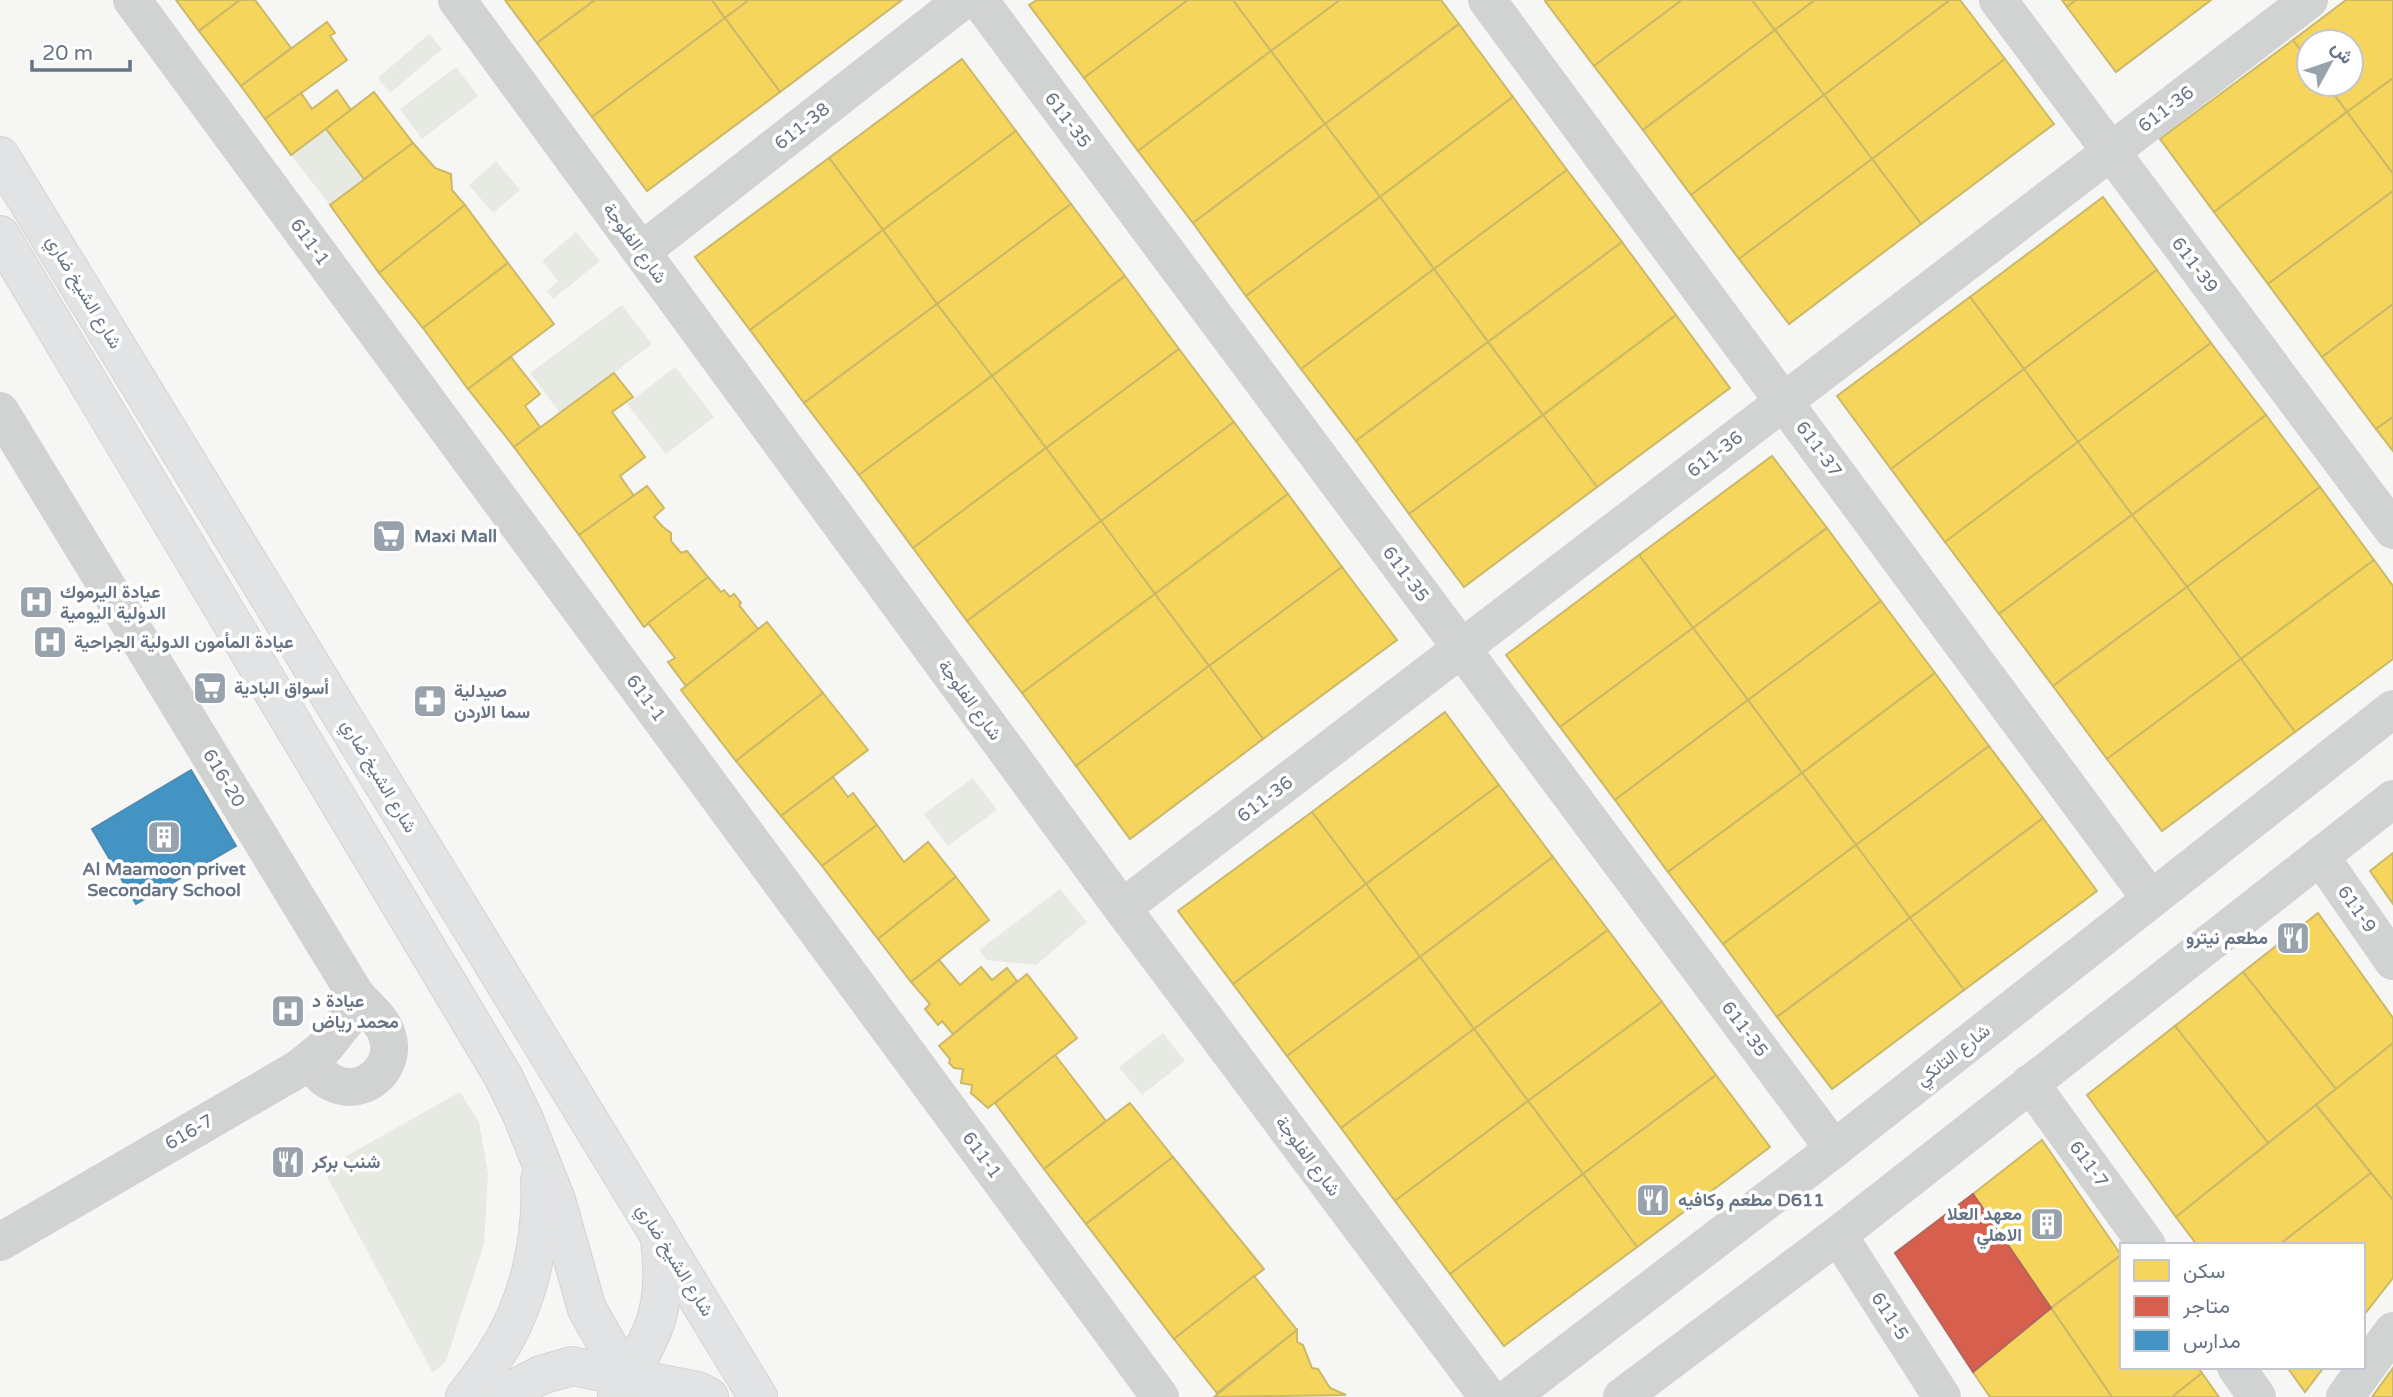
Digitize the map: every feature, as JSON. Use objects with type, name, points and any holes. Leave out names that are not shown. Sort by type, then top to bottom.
[{"type":"main road","name":"شارع الشيخ ضاري","points":[[0,156],[758,1397]]},
{"type":"main road","points":[[0,234],[503,1076],[556,1200],[587,1309],[628,1391]]},
{"type":"main road","points":[[465,1397],[495,1356],[523,1297],[534,1259],[541,1206],[538,1154]]},
{"type":"main road","points":[[628,1391],[662,1301],[664,1269],[660,1235]]},
{"type":"main road","points":[[499,1397],[541,1375],[565,1367],[580,1367],[628,1391],[698,1391],[709,1397]]},
{"type":"street","name":"611-1","points":[[132,0],[1160,1397]]},
{"type":"street","name":"شارع الفلوجة","points":[[457,0],[1122,908],[1488,1397]]},
{"type":"street","name":"611-38","points":[[642,251],[963,0]]},
{"type":"street","name":"611-35","points":[[979,0],[1834,1149]]},
{"type":"street","name":"611-37","points":[[1487,0],[2150,898]]},
{"type":"street","name":"611-39","points":[[1998,0],[2393,530]]},
{"type":"street","name":"611-36","points":[[1122,908],[2308,0]]},
{"type":"street","name":"616-20","points":[[0,411],[361,1002],[382,1023],[387,1033],[388,1056],[377,1076],[368,1083],[345,1087],[324,1078],[309,1061]]},
{"type":"street","name":"شارع التانكي","points":[[1510,1397],[1834,1149],[2150,898],[2389,720]]},
{"type":"street","points":[[1622,1397],[1838,1235],[2393,799]]},
{"type":"street","name":"611-9","points":[[2320,856],[2393,961]]},
{"type":"street","name":"616-7","points":[[0,1242],[309,1061],[331,1041],[361,1002]]},
{"type":"street","name":"611-7","points":[[2030,1083],[2146,1243]]},
{"type":"street","name":"611-5","points":[[1838,1235],[1942,1397]]},
{"type":"street","points":[[2345,1397],[2393,1331]]},
{"type":"street","points":[[2237,1369],[2257,1397]]},
{"type":"shaded area","points":[[429,34],[442,49],[390,93],[378,78]]},
{"type":"shaded area","points":[[456,67],[478,96],[422,139],[400,109]]},
{"type":"shaded area","points":[[326,129],[364,179],[330,205],[291,155]]},
{"type":"shaded area","points":[[496,161],[520,190],[493,213],[469,185]]},
{"type":"shaded area","points":[[576,232],[600,261],[553,299],[547,291],[558,281],[542,261]]},
{"type":"shaded area","points":[[622,305],[652,344],[560,413],[530,373]]},
{"type":"shaded area","points":[[675,367],[714,417],[666,454],[627,404]]},
{"type":"shaded area","points":[[973,778],[997,810],[948,846],[924,814]]},
{"type":"shaded area","points":[[1060,889],[1087,922],[1036,965],[987,960],[979,950]]},
{"type":"shaded area","points":[[1163,1033],[1185,1061],[1142,1095],[1119,1067]]},
{"type":"shaded area","points":[[460,1092],[479,1122],[488,1174],[484,1244],[446,1361],[433,1373],[323,1169]]},
{"type":"building: سكن","points":[[176,0],[240,0],[199,31]]},
{"type":"building: سكن","points":[[240,0],[255,0],[291,48],[241,86],[199,31]]},
{"type":"building: سكن","points":[[505,0],[595,0],[537,43]]},
{"type":"building: سكن","points":[[595,0],[712,0],[725,18],[592,117],[537,43]]},
{"type":"building: سكن","points":[[712,0],[749,0],[725,18]]},
{"type":"building: سكن","points":[[749,0],[902,0],[780,92],[725,18]]},
{"type":"building: سكن","points":[[1037,0],[1188,0],[1084,78],[1029,5]]},
{"type":"building: سكن","points":[[1188,0],[1233,0],[1271,51],[1138,151],[1084,78]]},
{"type":"building: سكن","points":[[1233,0],[1340,0],[1271,51]]},
{"type":"building: سكن","points":[[1340,0],[1441,0],[1459,24],[1325,124],[1271,51]]},
{"type":"building: سكن","points":[[1682,0],[1594,66],[1545,1]]},
{"type":"building: سكن","points":[[1682,0],[1752,0],[1775,30],[1643,130],[1594,66]]},
{"type":"building: سكن","points":[[1752,0],[1815,0],[1775,30]]},
{"type":"building: سكن","points":[[1815,0],[1950,0],[1824,95],[1775,30]]},
{"type":"building: سكن","points":[[1950,0],[1960,0],[2005,59],[1872,159],[1824,95]]},
{"type":"building: سكن","points":[[2062,0],[2076,0],[2067,7]]},
{"type":"building: سكن","points":[[2076,0],[2211,0],[2116,72],[2067,7]]},
{"type":"building: سكن","points":[[2346,0],[2393,0],[2393,78],[2347,112],[2336,98],[2365,98],[2365,28],[2309,28]]},
{"type":"building: سكن","points":[[725,18],[780,92],[647,191],[592,117]]},
{"type":"building: سكن","points":[[327,22],[335,33],[330,36],[347,60],[265,119],[241,86]]},
{"type":"building: سكن","points":[[1459,24],[1513,97],[1380,197],[1325,124]]},
{"type":"building: سكن","points":[[1775,30],[1824,95],[1691,195],[1643,130]]},
{"type":"building: سكن","points":[[2293,40],[2295,98],[2336,98],[2347,112],[2214,212],[2160,139]]},
{"type":"building: سكن","points":[[1271,51],[1325,124],[1193,223],[1138,151]]},
{"type":"building: سكن","points":[[962,59],[1016,131],[883,230],[829,158]]},
{"type":"building: سكن","points":[[2005,59],[2054,124],[1921,224],[1872,159]]},
{"type":"building: سكن","points":[[2393,78],[2393,174],[2347,112]]},
{"type":"building: سكن","points":[[337,90],[351,110],[291,155],[265,119],[301,93],[312,109]]},
{"type":"building: سكن","points":[[374,92],[413,143],[364,179],[326,129]]},
{"type":"building: سكن","points":[[1824,95],[1872,159],[1739,259],[1691,195]]},
{"type":"building: سكن","points":[[1513,97],[1567,170],[1434,269],[1380,197]]},
{"type":"building: سكن","points":[[2347,112],[2393,174],[2393,191],[2268,284],[2214,212]]},
{"type":"building: سكن","points":[[1325,124],[1380,197],[1246,296],[1193,223]]},
{"type":"building: سكن","points":[[1016,131],[1071,204],[937,304],[883,230]]},
{"type":"building: سكن","points":[[413,143],[435,168],[451,174],[452,190],[465,205],[379,273],[330,205]]},
{"type":"building: سكن","points":[[829,158],[883,230],[750,330],[695,257]]},
{"type":"building: سكن","points":[[1872,159],[1921,224],[1789,324],[1739,259]]},
{"type":"building: سكن","points":[[1567,170],[1622,242],[1488,342],[1434,269]]},
{"type":"building: سكن","points":[[2393,191],[2393,304],[2322,357],[2268,284]]},
{"type":"building: سكن","points":[[1380,197],[1434,269],[1301,369],[1246,296]]},
{"type":"building: سكن","points":[[2103,197],[2157,270],[2024,369],[1970,297]]},
{"type":"building: سكن","points":[[1071,204],[1125,276],[992,376],[937,304]]},
{"type":"building: سكن","points":[[465,205],[508,263],[423,328],[379,273]]},
{"type":"building: سكن","points":[[883,230],[937,304],[804,403],[750,330]]},
{"type":"building: سكن","points":[[1622,242],[1676,315],[1543,415],[1488,342]]},
{"type":"building: سكن","points":[[508,263],[554,324],[468,389],[423,328]]},
{"type":"building: سكن","points":[[1434,269],[1488,342],[1356,441],[1301,369]]},
{"type":"building: سكن","points":[[2157,270],[2211,343],[2078,442],[2024,369]]},
{"type":"building: سكن","points":[[1125,276],[1179,349],[1046,448],[992,376]]},
{"type":"building: سكن","points":[[1970,297],[2024,369],[1891,469],[1837,396]]},
{"type":"building: سكن","points":[[937,304],[992,376],[859,475],[804,403]]},
{"type":"building: سكن","points":[[2393,304],[2393,417],[2376,429],[2322,357]]},
{"type":"building: سكن","points":[[1676,315],[1730,388],[1597,487],[1543,415]]},
{"type":"building: سكن","points":[[1488,342],[1543,415],[1409,514],[1356,441]]},
{"type":"building: سكن","points":[[2211,343],[2266,415],[2132,515],[2078,442]]},
{"type":"building: سكن","points":[[1179,349],[1234,422],[1101,521],[1046,448]]},
{"type":"building: سكن","points":[[511,357],[540,394],[525,406],[540,427],[514,447],[468,389]]},
{"type":"building: سكن","points":[[2024,369],[2078,442],[1945,542],[1891,469]]},
{"type":"building: سكن","points":[[614,373],[633,397],[612,412],[645,457],[620,476],[634,496],[579,535],[514,447]]},
{"type":"building: سكن","points":[[992,376],[1046,448],[913,548],[859,475]]},
{"type":"building: سكن","points":[[1543,415],[1597,487],[1464,587],[1409,514]]},
{"type":"building: سكن","points":[[2266,415],[2320,487],[2187,587],[2132,515]]},
{"type":"building: سكن","points":[[2393,417],[2393,451],[2376,429]]},
{"type":"building: سكن","points":[[1234,422],[1288,494],[1155,594],[1101,521]]},
{"type":"building: سكن","points":[[2078,442],[2132,515],[1999,614],[1945,542]]},
{"type":"building: سكن","points":[[1046,448],[1101,521],[967,621],[913,548]]},
{"type":"building: سكن","points":[[1772,456],[1827,528],[1693,628],[1639,555]]},
{"type":"building: سكن","points":[[647,486],[664,508],[654,517],[671,533],[671,541],[681,553],[687,551],[708,577],[644,627],[579,535]]},
{"type":"building: سكن","points":[[2320,487],[2374,560],[2241,659],[2187,587]]},
{"type":"building: سكن","points":[[1288,494],[1342,567],[1209,666],[1155,594]]},
{"type":"building: سكن","points":[[2132,515],[2187,587],[2053,686],[1999,614]]},
{"type":"building: سكن","points":[[1101,521],[1155,594],[1022,693],[967,621]]},
{"type":"building: سكن","points":[[1827,528],[1881,601],[1748,700],[1693,628]]},
{"type":"building: سكن","points":[[1639,555],[1693,628],[1560,727],[1506,655]]},
{"type":"building: سكن","points":[[2374,560],[2393,586],[2393,659],[2295,732],[2241,659]]},
{"type":"building: سكن","points":[[1342,567],[1397,640],[1263,739],[1209,666]]},
{"type":"building: سكن","points":[[708,577],[721,592],[724,590],[730,597],[734,594],[758,629],[686,686],[668,662],[675,658],[648,623]]},
{"type":"building: سكن","points":[[2187,587],[2241,659],[2107,759],[2053,686]]},
{"type":"building: سكن","points":[[1155,594],[1209,666],[1076,766],[1022,693]]},
{"type":"building: سكن","points":[[1881,601],[1935,673],[1802,773],[1748,700]]},
{"type":"building: سكن","points":[[767,622],[823,693],[736,761],[681,690]]},
{"type":"building: سكن","points":[[1693,628],[1748,700],[1615,800],[1560,727]]},
{"type":"building: سكن","points":[[2241,659],[2295,732],[2162,831],[2107,759]]},
{"type":"building: سكن","points":[[1209,666],[1263,739],[1130,839],[1076,766]]},
{"type":"building: سكن","points":[[1935,673],[1989,746],[1856,845],[1802,773]]},
{"type":"building: سكن","points":[[823,693],[868,750],[781,816],[736,761]]},
{"type":"building: سكن","points":[[1748,700],[1802,773],[1668,872],[1615,800]]},
{"type":"building: سكن","points":[[1445,712],[1499,785],[1366,884],[1312,812]]},
{"type":"building: سكن","points":[[1989,746],[2043,818],[1910,918],[1856,845]]},
{"type":"building: سكن","points":[[1802,773],[1856,845],[1723,944],[1668,872]]},
{"type":"building: سكن","points":[[833,777],[848,797],[853,793],[877,825],[822,866],[781,816]]},
{"type":"building: سكن","points":[[1499,785],[1553,857],[1420,957],[1366,884]]},
{"type":"building: سكن","points":[[1312,812],[1366,884],[1233,984],[1178,911]]},
{"type":"building: سكن","points":[[2043,818],[2097,891],[1964,990],[1910,918]]},
{"type":"building: سكن","points":[[877,825],[904,862],[928,842],[956,877],[878,939],[822,866]]},
{"type":"building: سكن","points":[[1856,845],[1910,918],[1777,1017],[1723,944]]},
{"type":"building: سكن","points":[[2393,853],[2393,904],[2370,871]]},
{"type":"building: سكن","points":[[1553,857],[1608,930],[1474,1029],[1420,957]]},
{"type":"building: سكن","points":[[956,877],[989,920],[911,982],[878,939]]},
{"type":"building: سكن","points":[[1366,884],[1420,957],[1287,1056],[1233,984]]},
{"type":"building: سكن","points":[[2318,913],[2393,1018],[2393,1043],[2336,1089],[2243,972]]},
{"type":"building: سكن","points":[[1910,918],[1964,990],[1832,1089],[1777,1017]]},
{"type":"building: سكن","points":[[1608,930],[1662,1002],[1528,1101],[1474,1029]]},
{"type":"building: سكن","points":[[1420,957],[1474,1029],[1341,1128],[1287,1056]]},
{"type":"building: سكن","points":[[939,960],[960,985],[981,967],[992,980],[1007,968],[1017,981],[953,1034],[942,1021],[938,1025],[925,1009],[930,1004],[911,982]]},
{"type":"building: سكن","points":[[2243,972],[2336,1089],[2268,1143],[2175,1026]]},
{"type":"building: سكن","points":[[1027,974],[1077,1038],[988,1108],[971,1093],[972,1085],[961,1083],[963,1069],[954,1068],[939,1046]]},
{"type":"building: سكن","points":[[1662,1002],[1716,1075],[1583,1174],[1528,1101]]},
{"type":"building: سكن","points":[[2175,1026],[2268,1143],[2176,1217],[2087,1095]]},
{"type":"building: سكن","points":[[1474,1029],[1528,1101],[1395,1201],[1341,1128]]},
{"type":"building: سكن","points":[[2393,1043],[2393,1200],[2316,1105]]},
{"type":"building: سكن","points":[[1055,1055],[1106,1121],[1044,1169],[995,1103]]},
{"type":"building: سكن","points":[[1716,1075],[1770,1147],[1637,1247],[1583,1174]]},
{"type":"building: سكن","points":[[1528,1101],[1583,1174],[1450,1274],[1395,1201]]},
{"type":"building: سكن","points":[[1130,1103],[1173,1157],[1086,1224],[1044,1169]]},
{"type":"building: سكن","points":[[2316,1105],[2371,1173],[2282,1243],[2196,1243],[2176,1217]]},
{"type":"building: سكن","name":"معهد العلا الاهلي","points":[[2042,1140],[2120,1256],[2051,1308],[1973,1194]]},
{"type":"building: سكن","points":[[1173,1157],[1264,1269],[1174,1339],[1086,1224]]},
{"type":"building: سكن","points":[[2371,1173],[2393,1200],[2393,1278],[2365,1313],[2365,1243],[2282,1243]]},
{"type":"building: سكن","points":[[1583,1174],[1637,1247],[1504,1346],[1450,1274]]},
{"type":"building: سكن","points":[[2120,1256],[2120,1369],[2199,1369],[2202,1373],[2172,1397],[2112,1397],[2051,1308]]},
{"type":"building: سكن","points":[[1254,1276],[1297,1330],[1217,1393],[1174,1339]]},
{"type":"building: سكن","points":[[2051,1308],[2112,1397],[1990,1397],[1973,1372]]},
{"type":"building: سكن","points":[[1297,1330],[1297,1342],[1303,1345],[1312,1368],[1318,1369],[1330,1388],[1346,1395],[1214,1397]]},
{"type":"building: سكن","points":[[2393,1368],[2393,1397],[2372,1397]]},
{"type":"building: سكن","points":[[2288,1369],[2322,1369],[2305,1392]]},
{"type":"building: سكن","points":[[2202,1373],[2219,1397],[2172,1397]]},
{"type":"building: متاجر","points":[[1973,1194],[2051,1308],[1973,1372],[1895,1253]]},
{"type":"building: مدارس","name":"Al Maamoon privet Secondary School","points":[[191,770],[236,846],[136,904],[92,829]]},
{"type":"place","name":"Maxi Mall","points":[[389,536]]},
{"type":"place","name":"عيادة اليرموك الدولية اليومية","points":[[36,602]]},
{"type":"place","name":"عيادة المأمون الدولية الجراحية","points":[[50,642]]},
{"type":"place","name":"أسواق البادية","points":[[210,688]]},
{"type":"place","name":"صيدلية سما الاردن","points":[[430,701]]},
{"type":"place","name":"Al Maamoon privet Secondary School","points":[[164,837]]},
{"type":"place","name":"مطعم نيترو","points":[[2293,938]]},
{"type":"place","name":"عيادة د محمد رياض","points":[[288,1011]]},
{"type":"place","name":"شنب بركر","points":[[288,1162]]},
{"type":"place","name":"مطعم وكافيه D611","points":[[1653,1200]]},
{"type":"place","name":"معهد العلا الاهلي","points":[[2047,1224]]}]
